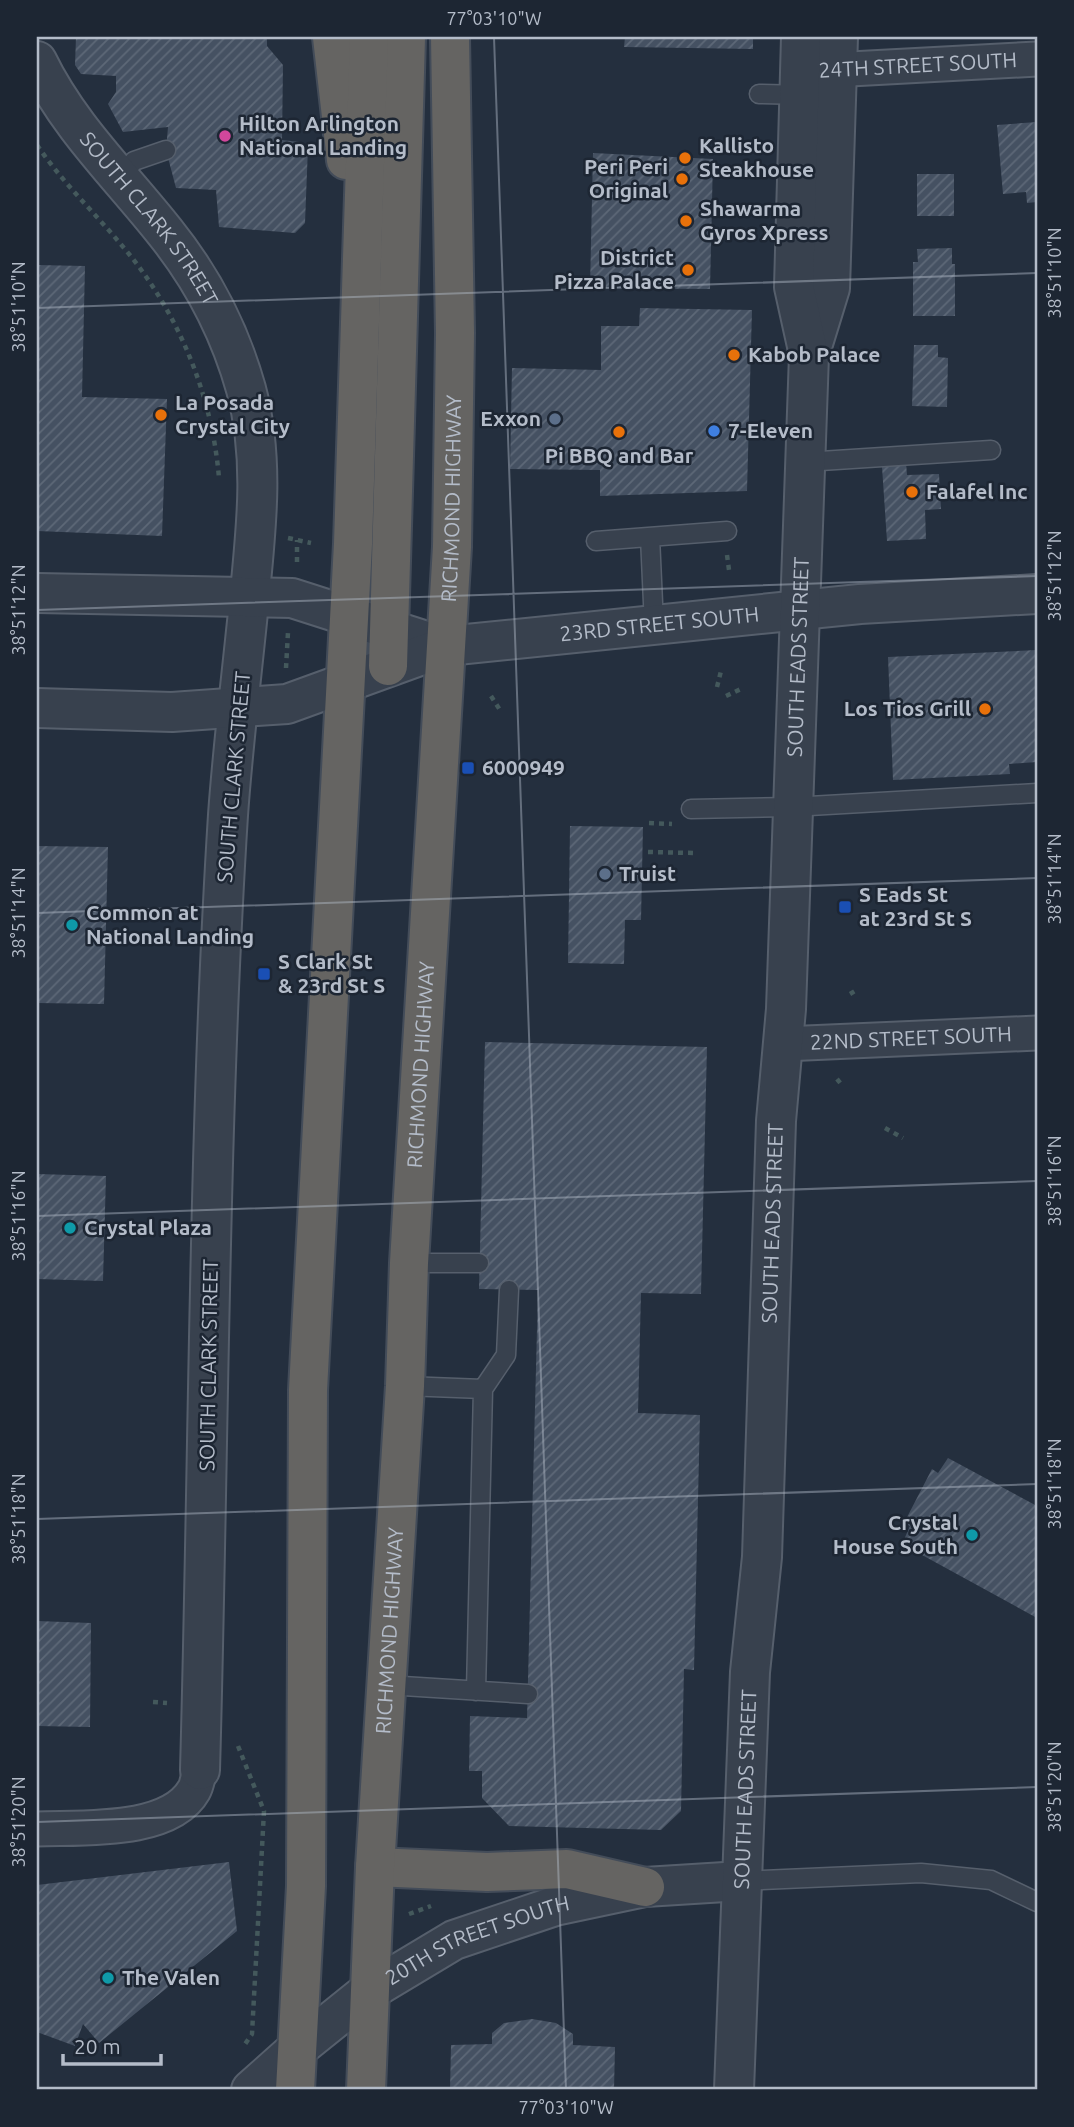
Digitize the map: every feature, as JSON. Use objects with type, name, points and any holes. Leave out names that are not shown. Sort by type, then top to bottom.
[{"type":"highway","points":[[332,37],[362,290]]},
{"type":"highway","points":[[295,2090],[306,1886],[308,1390],[350,618],[369,37]]},
{"type":"highway","points":[[389,648],[406,37]]},
{"type":"highway","name":"RICHMOND HIGHWAY","points":[[366,2090],[375,1867],[452,547],[455,333],[452,42]]},
{"type":"highway","points":[[375,1867],[487,1872],[567,1869],[645,1887]]},
{"type":"street","name":"24TH STREET SOUTH","points":[[818,67],[1037,59]]},
{"type":"street","name":"SOUTH CLARK STREET","points":[[37,61],[50,87],[78,128],[165,232],[197,278],[225,329],[246,389],[253,419],[259,479],[259,508],[229,812],[213,1133],[200,1770]]},
{"type":"street","name":"SOUTH EADS STREET","points":[[734,2090],[750,1672],[762,1557],[776,1121],[786,1009],[809,355],[830,288],[818,67]]},
{"type":"street","name":"23RD STREET SOUTH","points":[[37,593],[292,598],[350,618],[389,648],[447,646],[875,603],[1037,594]]},
{"type":"street","points":[[37,708],[172,712],[287,704],[347,682],[389,648]]},
{"type":"street","name":"22ND STREET SOUTH","points":[[783,1044],[1037,1033]]},
{"type":"street","points":[[37,1829],[132,1824],[158,1818],[185,1802],[195,1789],[200,1770]]},
{"type":"street","name":"20TH STREET SOUTH","points":[[251,2090],[369,1991],[454,1940],[555,1906],[645,1887],[741,1881]]},
{"type":"lane","points":[[759,94],[818,67]]},
{"type":"lane","points":[[119,178],[134,161],[166,150]]},
{"type":"lane","points":[[805,462],[991,450]]},
{"type":"lane","points":[[596,541],[727,531]]},
{"type":"lane","points":[[650,537],[654,625]]},
{"type":"lane","points":[[685,817],[792,807],[1037,793]]},
{"type":"lane","points":[[409,1262],[479,1263]]},
{"type":"lane","points":[[476,1691],[483,1389],[506,1354],[509,1290]]},
{"type":"lane","points":[[405,1386],[483,1389]]},
{"type":"lane","points":[[387,1685],[528,1694]]},
{"type":"lane","points":[[741,1881],[921,1873],[992,1880],[1037,1902]]},
{"type":"path","points":[[37,145],[63,180],[138,266],[174,324],[194,368],[207,410],[219,483]]},
{"type":"path","points":[[282,536],[311,543]]},
{"type":"path","points":[[297,540],[297,562]]},
{"type":"path","points":[[727,555],[729,570]]},
{"type":"path","points":[[286,675],[289,624]]},
{"type":"path","points":[[718,687],[721,671]]},
{"type":"path","points":[[726,696],[741,689]]},
{"type":"path","points":[[491,696],[500,710]]},
{"type":"path","points":[[649,823],[685,817]]},
{"type":"path","points":[[648,852],[695,853]]},
{"type":"path","points":[[885,1128],[903,1138]]},
{"type":"path","points":[[153,1702],[218,1706],[226,1713],[264,1811],[252,2034],[239,2053]]},
{"type":"path","points":[[400,1917],[441,1903]]},
{"type":"building","name":"Hilton Arlington National Landing","points":[[76,37],[267,37],[267,46],[283,65],[282,140],[300,142],[308,147],[305,223],[295,233],[219,227],[216,190],[176,188],[166,150],[168,127],[123,132],[108,104],[116,92],[116,76],[81,74],[75,65]]},
{"type":"building","points":[[625,37],[753,37],[753,49],[624,47]]},
{"type":"building","points":[[1037,122],[1037,202],[1027,203],[1026,192],[1003,194],[997,125]]},
{"type":"building","points":[[593,153],[713,159],[710,289],[590,288]]},
{"type":"building","points":[[917,174],[954,174],[954,216],[917,216]]},
{"type":"building","points":[[952,248],[952,264],[955,264],[955,316],[913,316],[913,262],[918,262],[917,249]]},
{"type":"building","points":[[37,265],[85,266],[82,397],[167,399],[162,536],[37,531]]},
{"type":"building","points":[[640,308],[752,310],[747,491],[600,496],[600,470],[510,469],[512,368],[601,370],[601,326],[639,326]]},
{"type":"building","points":[[914,345],[938,345],[938,357],[948,358],[947,407],[912,406]]},
{"type":"building","name":"Falafel Inc","points":[[905,450],[907,475],[939,474],[941,509],[925,510],[926,539],[887,541],[881,452]]},
{"type":"building","points":[[1037,650],[1037,762],[1009,764],[1010,774],[893,780],[888,657]]},
{"type":"building","name":"Truist","points":[[570,826],[643,827],[641,920],[625,920],[624,964],[568,963]]},
{"type":"building","name":"Common at National Landing","points":[[37,846],[108,847],[104,1004],[37,1003]]},
{"type":"building","points":[[485,1042],[707,1047],[701,1294],[641,1293],[638,1413],[700,1415],[694,1670],[684,1669],[681,1811],[661,1830],[509,1826],[482,1798],[482,1771],[469,1771],[470,1716],[527,1718],[538,1290],[479,1289]]},
{"type":"building","name":"Crystal Plaza","points":[[37,1174],[106,1176],[103,1281],[37,1279]]},
{"type":"building","name":"Crystal House South","points":[[948,1458],[1037,1506],[1037,1618],[902,1544],[910,1526],[904,1523],[932,1469],[938,1473]]},
{"type":"building","points":[[37,1621],[91,1623],[90,1727],[37,1726]]},
{"type":"building","name":"The Valen","points":[[229,1862],[237,1931],[99,2043],[83,2024],[75,2046],[37,2032],[37,1885]]},
{"type":"building","points":[[532,2019],[556,2023],[573,2034],[573,2045],[615,2047],[614,2090],[450,2090],[451,2045],[492,2044],[492,2033],[504,2023]]},
{"type":"place","name":"Hilton Arlington National Landing","points":[[225,136]]},
{"type":"place","name":"Kallisto Steakhouse","points":[[685,158]]},
{"type":"place","name":"Peri Peri Original","points":[[682,179]]},
{"type":"place","name":"Shawarma Gyros Xpress","points":[[686,221]]},
{"type":"place","name":"District Pizza Palace","points":[[688,270]]},
{"type":"place","name":"Kabob Palace","points":[[734,355]]},
{"type":"place","name":"La Posada Crystal City","points":[[161,415]]},
{"type":"place","name":"Exxon","points":[[555,419]]},
{"type":"place","name":"7-Eleven","points":[[714,431]]},
{"type":"place","name":"Pi BBQ and Bar","points":[[619,432]]},
{"type":"place","name":"Falafel Inc","points":[[912,492]]},
{"type":"place","name":"Los Tios Grill","points":[[985,709]]},
{"type":"place","name":"6000949","points":[[468,768]]},
{"type":"place","name":"Truist","points":[[605,874]]},
{"type":"place","name":"S Eads St at 23rd St S","points":[[845,907]]},
{"type":"place","name":"Common at National Landing","points":[[72,925]]},
{"type":"place","name":"S Clark St & 23rd St S","points":[[264,974]]},
{"type":"place","name":"Crystal Plaza","points":[[70,1228]]},
{"type":"place","name":"Crystal House South","points":[[972,1535]]},
{"type":"place","name":"The Valen","points":[[108,1978]]}]
